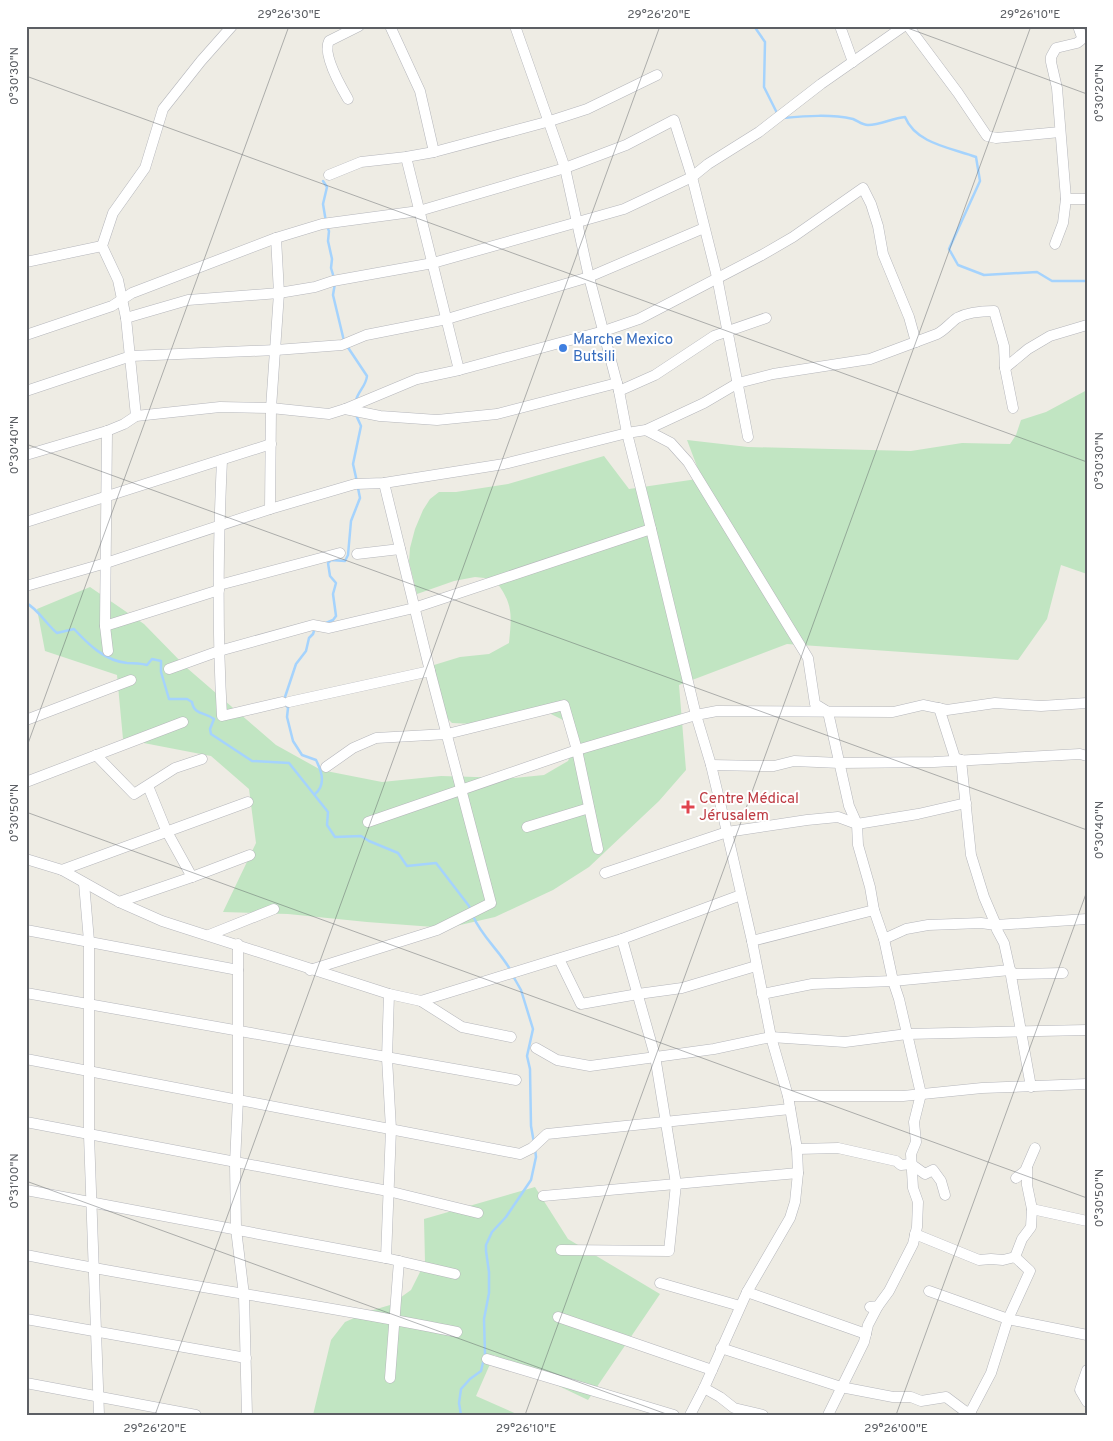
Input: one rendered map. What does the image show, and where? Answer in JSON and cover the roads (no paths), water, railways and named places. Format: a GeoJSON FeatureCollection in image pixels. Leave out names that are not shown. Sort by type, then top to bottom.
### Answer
{"type":"FeatureCollection","features":[{"type":"Feature","properties":{"kind":"street"},"geometry":{"type":"LineString","coordinates":[[136,416],[126,318],[118,280],[102,246],[113,213],[145,168],[163,109],[232,26]]}},
{"type":"Feature","properties":{"kind":"street"},"geometry":{"type":"LineString","coordinates":[[348,99],[336,76],[327,50],[327,44],[329,41],[359,26]]}},
{"type":"Feature","properties":{"kind":"street"},"geometry":{"type":"LineString","coordinates":[[390,26],[420,91],[434,152]]}},
{"type":"Feature","properties":{"kind":"street"},"geometry":{"type":"LineString","coordinates":[[515,26],[565,168],[589,278],[618,387],[627,434],[650,529],[727,832],[762,994],[788,1096],[797,1149],[798,1173],[795,1202],[790,1218],[747,1292],[690,1415]]}},
{"type":"Feature","properties":{"kind":"street"},"geometry":{"type":"LineString","coordinates":[[840,26],[853,62]]}},
{"type":"Feature","properties":{"kind":"street"},"geometry":{"type":"LineString","coordinates":[[126,318],[188,300],[279,293],[315,287],[335,280],[433,263],[624,209],[692,177],[904,26]]}},
{"type":"Feature","properties":{"kind":"street"},"geometry":{"type":"LineString","coordinates":[[908,26],[958,92],[987,136],[996,138],[1060,132]]}},
{"type":"Feature","properties":{"kind":"street"},"geometry":{"type":"LineString","coordinates":[[1055,244],[1062,223],[1066,199],[1057,88],[1051,57],[1056,48],[1084,40],[1078,26]]}},
{"type":"Feature","properties":{"kind":"street"},"geometry":{"type":"LineString","coordinates":[[330,175],[361,162],[434,152],[550,121],[588,109],[658,75]]}},
{"type":"Feature","properties":{"kind":"street"},"geometry":{"type":"LineString","coordinates":[[26,335],[112,306],[132,293],[276,238],[325,223],[419,211],[565,168],[626,145],[674,120],[692,177],[717,278],[748,437]]}},
{"type":"Feature","properties":{"kind":"street"},"geometry":{"type":"LineString","coordinates":[[406,157],[459,370]]}},
{"type":"Feature","properties":{"kind":"street"},"geometry":{"type":"LineString","coordinates":[[26,455],[107,431],[124,424],[136,416],[220,407],[271,408],[329,414],[346,409],[417,379],[459,370],[604,331],[639,319],[762,255],[793,237],[863,188],[871,204],[884,254],[909,317],[916,342]]}},
{"type":"Feature","properties":{"kind":"street"},"geometry":{"type":"LineString","coordinates":[[1066,199],[1087,199]]}},
{"type":"Feature","properties":{"kind":"street"},"geometry":{"type":"LineString","coordinates":[[26,391],[131,356],[276,350],[345,344],[366,335],[447,319],[589,278],[704,228]]}},
{"type":"Feature","properties":{"kind":"street"},"geometry":{"type":"LineString","coordinates":[[270,509],[271,408],[279,293],[276,238]]}},
{"type":"Feature","properties":{"kind":"street"},"geometry":{"type":"LineString","coordinates":[[26,262],[102,246]]}},
{"type":"Feature","properties":{"kind":"street"},"geometry":{"type":"LineString","coordinates":[[26,586],[106,564],[270,509],[357,483],[384,483],[504,464],[646,430],[738,383],[773,374],[870,359],[944,330],[958,318],[978,312],[994,311],[1004,346],[1005,368],[1012,408]]}},
{"type":"Feature","properties":{"kind":"street"},"geometry":{"type":"LineString","coordinates":[[346,409],[380,416],[438,420],[497,414],[618,387],[655,375],[714,336],[766,318]]}},
{"type":"Feature","properties":{"kind":"street"},"geometry":{"type":"LineString","coordinates":[[1005,368],[1038,342],[1050,336],[1087,325]]}},
{"type":"Feature","properties":{"kind":"street"},"geometry":{"type":"LineString","coordinates":[[646,430],[671,443],[688,462],[808,658],[815,704],[828,712],[849,806],[857,824],[858,844],[870,887],[874,910],[884,939],[921,1094],[914,1122],[916,1142],[911,1154],[913,1188],[918,1202],[913,1244],[890,1291],[874,1307],[864,1342],[840,1387],[828,1415]]}},
{"type":"Feature","properties":{"kind":"street"},"geometry":{"type":"LineString","coordinates":[[107,431],[105,626],[108,651]]}},
{"type":"Feature","properties":{"kind":"street"},"geometry":{"type":"LineString","coordinates":[[26,522],[271,444]]}},
{"type":"Feature","properties":{"kind":"street"},"geometry":{"type":"LineString","coordinates":[[222,460],[219,526],[218,651],[222,716],[430,671]]}},
{"type":"Feature","properties":{"kind":"street"},"geometry":{"type":"LineString","coordinates":[[310,970],[437,930],[491,903],[430,671],[384,483]]}},
{"type":"Feature","properties":{"kind":"street"},"geometry":{"type":"LineString","coordinates":[[169,669],[218,651],[315,625],[329,628],[414,608],[650,529]]}},
{"type":"Feature","properties":{"kind":"street"},"geometry":{"type":"LineString","coordinates":[[357,554],[400,549]]}},
{"type":"Feature","properties":{"kind":"street"},"geometry":{"type":"LineString","coordinates":[[105,626],[219,588],[340,553]]}},
{"type":"Feature","properties":{"kind":"street"},"geometry":{"type":"LineString","coordinates":[[26,720],[131,680]]}},
{"type":"Feature","properties":{"kind":"street"},"geometry":{"type":"LineString","coordinates":[[368,822],[576,750],[696,715],[717,711],[893,712],[923,705],[947,710],[995,703],[1041,706],[1087,703]]}},
{"type":"Feature","properties":{"kind":"street"},"geometry":{"type":"LineString","coordinates":[[326,767],[353,748],[376,738],[447,734],[564,705],[598,849]]}},
{"type":"Feature","properties":{"kind":"street"},"geometry":{"type":"LineString","coordinates":[[939,708],[955,758],[961,760]]}},
{"type":"Feature","properties":{"kind":"street"},"geometry":{"type":"LineString","coordinates":[[26,782],[182,722]]}},
{"type":"Feature","properties":{"kind":"street"},"geometry":{"type":"LineString","coordinates":[[711,765],[774,766],[794,761],[840,763],[934,762],[1080,754],[1087,756]]}},
{"type":"Feature","properties":{"kind":"street"},"geometry":{"type":"LineString","coordinates":[[96,756],[134,794],[175,768],[202,759]]}},
{"type":"Feature","properties":{"kind":"street"},"geometry":{"type":"LineString","coordinates":[[961,760],[971,855],[984,897],[996,925],[996,930],[1004,943],[1031,1087]]}},
{"type":"Feature","properties":{"kind":"street"},"geometry":{"type":"LineString","coordinates":[[148,786],[166,830],[192,877]]}},
{"type":"Feature","properties":{"kind":"street"},"geometry":{"type":"LineString","coordinates":[[62,870],[166,830],[248,802]]}},
{"type":"Feature","properties":{"kind":"street"},"geometry":{"type":"LineString","coordinates":[[605,873],[727,832],[838,817],[857,824],[918,814],[966,803]]}},
{"type":"Feature","properties":{"kind":"street"},"geometry":{"type":"LineString","coordinates":[[527,827],[589,808]]}},
{"type":"Feature","properties":{"kind":"street"},"geometry":{"type":"LineString","coordinates":[[119,902],[250,855]]}},
{"type":"Feature","properties":{"kind":"street"},"geometry":{"type":"LineString","coordinates":[[26,860],[62,870],[119,902],[162,921],[238,944],[310,970],[389,994],[421,1001],[462,1027],[511,1037]]}},
{"type":"Feature","properties":{"kind":"street"},"geometry":{"type":"LineString","coordinates":[[84,883],[89,941],[89,1135],[99,1415]]}},
{"type":"Feature","properties":{"kind":"street"},"geometry":{"type":"LineString","coordinates":[[421,1001],[622,939],[741,895]]}},
{"type":"Feature","properties":{"kind":"street"},"geometry":{"type":"LineString","coordinates":[[209,935],[274,909]]}},
{"type":"Feature","properties":{"kind":"street"},"geometry":{"type":"LineString","coordinates":[[752,941],[874,910]]}},
{"type":"Feature","properties":{"kind":"street"},"geometry":{"type":"LineString","coordinates":[[884,939],[906,929],[928,925],[981,923],[996,925],[1087,919]]}},
{"type":"Feature","properties":{"kind":"street"},"geometry":{"type":"LineString","coordinates":[[26,930],[238,970]]}},
{"type":"Feature","properties":{"kind":"street"},"geometry":{"type":"LineString","coordinates":[[561,1250],[669,1251],[676,1184],[655,1056],[622,939]]}},
{"type":"Feature","properties":{"kind":"street"},"geometry":{"type":"LineString","coordinates":[[238,944],[239,1031],[235,1163],[236,1229],[244,1294],[247,1415]]}},
{"type":"Feature","properties":{"kind":"street"},"geometry":{"type":"LineString","coordinates":[[560,959],[581,1004],[682,988],[756,966]]}},
{"type":"Feature","properties":{"kind":"street"},"geometry":{"type":"LineString","coordinates":[[762,994],[812,984],[893,981],[1010,970],[1014,974],[1062,974]]}},
{"type":"Feature","properties":{"kind":"street"},"geometry":{"type":"LineString","coordinates":[[26,993],[516,1080]]}},
{"type":"Feature","properties":{"kind":"street"},"geometry":{"type":"LineString","coordinates":[[386,1258],[391,1129],[387,1058],[389,994]]}},
{"type":"Feature","properties":{"kind":"street"},"geometry":{"type":"LineString","coordinates":[[536,1048],[557,1060],[590,1066],[714,1049],[772,1036],[845,1042],[907,1034],[1087,1030]]}},
{"type":"Feature","properties":{"kind":"street"},"geometry":{"type":"LineString","coordinates":[[26,1059],[520,1154],[535,1145],[547,1134],[790,1109]]}},
{"type":"Feature","properties":{"kind":"street"},"geometry":{"type":"LineString","coordinates":[[788,1096],[921,1094],[982,1088],[1087,1084]]}},
{"type":"Feature","properties":{"kind":"street"},"geometry":{"type":"LineString","coordinates":[[26,1122],[388,1192],[478,1212]]}},
{"type":"Feature","properties":{"kind":"street"},"geometry":{"type":"LineString","coordinates":[[797,1149],[838,1148],[896,1160],[901,1165],[911,1164],[926,1174],[933,1170],[941,1181],[944,1195]]}},
{"type":"Feature","properties":{"kind":"street"},"geometry":{"type":"LineString","coordinates":[[1014,1257],[1022,1239],[1031,1227],[1032,1209],[1027,1185],[1027,1168],[1035,1148]]}},
{"type":"Feature","properties":{"kind":"street"},"geometry":{"type":"LineString","coordinates":[[1016,1178],[1027,1168]]}},
{"type":"Feature","properties":{"kind":"street"},"geometry":{"type":"LineString","coordinates":[[543,1196],[798,1173]]}},
{"type":"Feature","properties":{"kind":"street"},"geometry":{"type":"LineString","coordinates":[[26,1190],[386,1258],[455,1274]]}},
{"type":"Feature","properties":{"kind":"street"},"geometry":{"type":"LineString","coordinates":[[1032,1209],[1087,1221]]}},
{"type":"Feature","properties":{"kind":"street"},"geometry":{"type":"LineString","coordinates":[[915,1234],[979,1260],[991,1258],[1003,1260],[1014,1257]]}},
{"type":"Feature","properties":{"kind":"street"},"geometry":{"type":"LineString","coordinates":[[26,1255],[394,1319],[457,1332]]}},
{"type":"Feature","properties":{"kind":"street"},"geometry":{"type":"LineString","coordinates":[[721,1348],[840,1387],[893,1397],[912,1397],[921,1401],[946,1397],[970,1413],[991,1373],[1008,1320],[1030,1271],[1014,1257]]}},
{"type":"Feature","properties":{"kind":"street"},"geometry":{"type":"LineString","coordinates":[[390,1378],[398,1261]]}},
{"type":"Feature","properties":{"kind":"street"},"geometry":{"type":"LineString","coordinates":[[660,1283],[740,1306]]}},
{"type":"Feature","properties":{"kind":"street"},"geometry":{"type":"LineString","coordinates":[[928,1291],[1008,1320],[1087,1336]]}},
{"type":"Feature","properties":{"kind":"street"},"geometry":{"type":"LineString","coordinates":[[747,1292],[866,1334]]}},
{"type":"Feature","properties":{"kind":"street"},"geometry":{"type":"LineString","coordinates":[[558,1317],[712,1370]]}},
{"type":"Feature","properties":{"kind":"street"},"geometry":{"type":"LineString","coordinates":[[26,1319],[246,1358]]}},
{"type":"Feature","properties":{"kind":"street"},"geometry":{"type":"LineString","coordinates":[[487,1359],[674,1415]]}},
{"type":"Feature","properties":{"kind":"street"},"geometry":{"type":"LineString","coordinates":[[1087,1370],[1080,1390],[1087,1402]]}},
{"type":"Feature","properties":{"kind":"street"},"geometry":{"type":"LineString","coordinates":[[26,1383],[196,1415]]}},
{"type":"Feature","properties":{"kind":"street"},"geometry":{"type":"LineString","coordinates":[[704,1388],[734,1408],[763,1415]]}},
{"type":"Feature","properties":{"kind":"waterway"},"geometry":{"type":"LineString","coordinates":[[754,26],[765,42],[764,87],[777,113]]}},
{"type":"Feature","properties":{"kind":"waterway"},"geometry":{"type":"LineString","coordinates":[[783,118],[836,116],[853,119],[868,125],[905,117],[910,126],[926,139],[946,148],[976,157],[980,181],[949,249],[958,265],[984,275],[1037,272],[1052,281],[1087,281]]}},
{"type":"Feature","properties":{"kind":"waterway"},"geometry":{"type":"LineString","coordinates":[[323,181],[327,187],[323,204],[326,222]]}},
{"type":"Feature","properties":{"kind":"waterway"},"geometry":{"type":"LineString","coordinates":[[327,227],[332,259],[331,268],[334,278]]}},
{"type":"Feature","properties":{"kind":"waterway"},"geometry":{"type":"LineString","coordinates":[[335,283],[333,295],[344,341]]}},
{"type":"Feature","properties":{"kind":"waterway"},"geometry":{"type":"LineString","coordinates":[[347,346],[367,376],[356,400]]}},
{"type":"Feature","properties":{"kind":"waterway"},"geometry":{"type":"LineString","coordinates":[[356,415],[361,426],[353,464],[357,482]]}},
{"type":"Feature","properties":{"kind":"waterway"},"geometry":{"type":"LineString","coordinates":[[326,623],[333,620],[336,616],[333,594],[336,583],[330,576],[328,563],[331,560],[345,561],[348,555],[351,521],[360,498],[358,488]]}},
{"type":"Feature","properties":{"kind":"waterway"},"geometry":{"type":"LineString","coordinates":[[26,603],[57,633],[74,629],[91,646],[111,659],[119,662],[147,665],[152,659],[161,661],[161,672],[169,699],[187,699],[192,702],[197,711],[214,719],[210,729],[211,734],[252,761],[289,763],[328,812],[327,825],[335,837],[361,836],[398,853],[407,866],[436,863],[471,911]]}},
{"type":"Feature","properties":{"kind":"waterway"},"geometry":{"type":"LineString","coordinates":[[284,700],[296,664],[306,651],[309,638],[315,628]]}},
{"type":"Feature","properties":{"kind":"waterway"},"geometry":{"type":"LineString","coordinates":[[286,705],[293,741],[302,755],[316,760],[320,769],[322,782],[321,787],[315,794]]}},
{"type":"Feature","properties":{"kind":"waterway"},"geometry":{"type":"LineString","coordinates":[[473,916],[481,931],[511,971]]}},
{"type":"Feature","properties":{"kind":"waterway"},"geometry":{"type":"LineString","coordinates":[[513,976],[521,990],[533,1029],[527,1056],[530,1069],[531,1126],[534,1143]]}},
{"type":"Feature","properties":{"kind":"waterway"},"geometry":{"type":"LineString","coordinates":[[461,1415],[459,1403],[461,1389],[481,1371],[485,1354],[484,1319],[489,1293],[486,1245],[492,1232],[506,1217],[531,1180],[536,1157],[535,1149]]}},
{"type":"Feature","properties":{"kind":"place","name":"Marche Mexico Butsili"},"geometry":{"type":"Point","coordinates":[563,348]}},
{"type":"Feature","properties":{"kind":"place","name":"Centre Médical Jérusalem"},"geometry":{"type":"Point","coordinates":[688,807]}}]}
